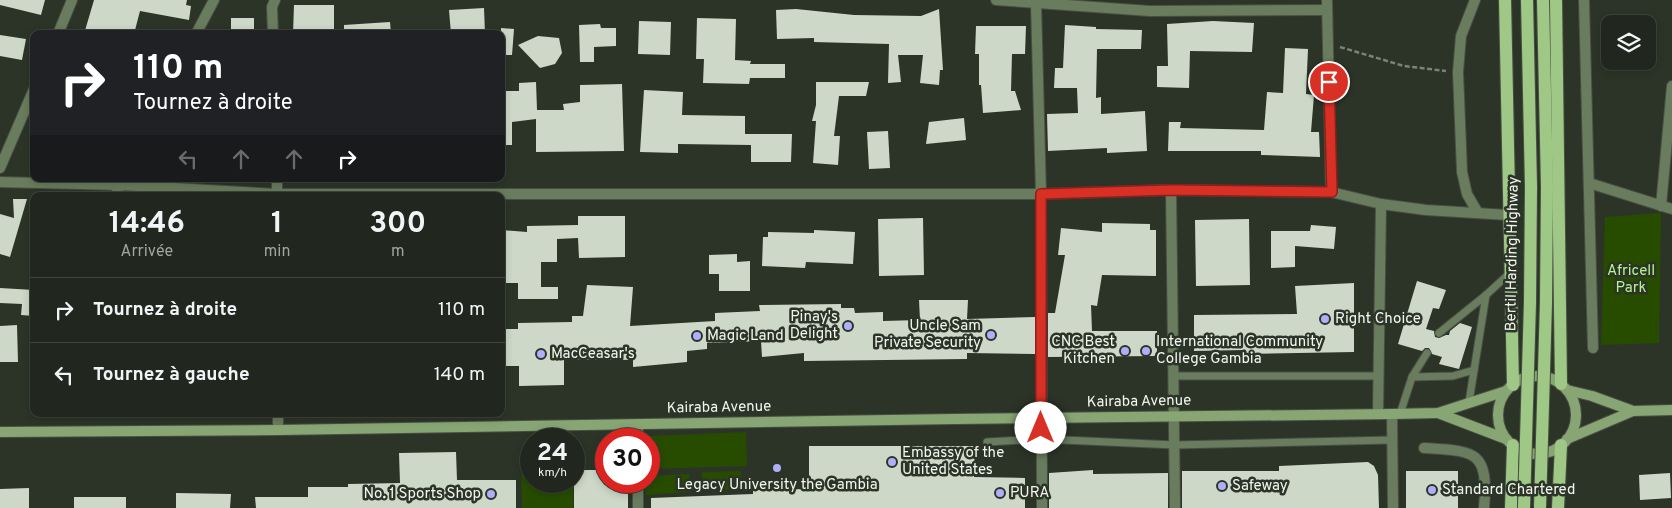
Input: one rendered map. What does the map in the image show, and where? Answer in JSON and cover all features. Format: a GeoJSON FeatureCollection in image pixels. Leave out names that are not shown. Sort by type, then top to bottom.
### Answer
{"type":"FeatureCollection","features":[{"type":"Feature","properties":{"kind":"main road"},"geometry":{"type":"LineString","coordinates":[[1505,0],[1510,388]]}},
{"type":"Feature","properties":{"kind":"main road","name":"Bertil Harding Highway"},"geometry":{"type":"LineString","coordinates":[[1524,508],[1530,302],[1531,187],[1526,0]]}},
{"type":"Feature","properties":{"kind":"main road"},"geometry":{"type":"LineString","coordinates":[[1540,508],[1546,302],[1547,187],[1543,0]]}},
{"type":"Feature","properties":{"kind":"main road"},"geometry":{"type":"LineString","coordinates":[[1556,0],[1564,387]]}},
{"type":"Feature","properties":{"kind":"main road"},"geometry":{"type":"LineString","coordinates":[[1510,442],[1510,508]]}},
{"type":"Feature","properties":{"kind":"main road"},"geometry":{"type":"LineString","coordinates":[[1558,508],[1564,442]]}},
{"type":"Feature","properties":{"kind":"street"},"geometry":{"type":"LineString","coordinates":[[60,30],[72,0]]}},
{"type":"Feature","properties":{"kind":"street"},"geometry":{"type":"LineString","coordinates":[[198,30],[214,0]]}},
{"type":"Feature","properties":{"kind":"street"},"geometry":{"type":"LineString","coordinates":[[273,30],[272,7],[275,0]]}},
{"type":"Feature","properties":{"kind":"street"},"geometry":{"type":"LineString","coordinates":[[996,0],[1036,3],[1150,5],[1327,5],[1332,192]]}},
{"type":"Feature","properties":{"kind":"street"},"geometry":{"type":"LineString","coordinates":[[1475,0],[1461,36],[1458,72],[1462,172],[1467,194],[1478,213]]}},
{"type":"Feature","properties":{"kind":"street"},"geometry":{"type":"LineString","coordinates":[[1584,0],[1593,348]]}},
{"type":"Feature","properties":{"kind":"street"},"geometry":{"type":"LineString","coordinates":[[1036,3],[1041,194],[1042,508]]}},
{"type":"Feature","properties":{"kind":"street"},"geometry":{"type":"LineString","coordinates":[[1589,183],[1667,208],[1672,86]]}},
{"type":"Feature","properties":{"kind":"street"},"geometry":{"type":"LineString","coordinates":[[0,168],[30,98]]}},
{"type":"Feature","properties":{"kind":"street"},"geometry":{"type":"LineString","coordinates":[[0,182],[122,182],[241,192]]}},
{"type":"Feature","properties":{"kind":"street"},"geometry":{"type":"LineString","coordinates":[[505,195],[1041,194],[1171,190],[1332,192],[1381,204],[1508,215]]}},
{"type":"Feature","properties":{"kind":"street"},"geometry":{"type":"LineString","coordinates":[[1171,190],[1175,376],[1175,508]]}},
{"type":"Feature","properties":{"kind":"street"},"geometry":{"type":"LineString","coordinates":[[1378,414],[1381,204]]}},
{"type":"Feature","properties":{"kind":"street"},"geometry":{"type":"LineString","coordinates":[[1438,413],[1510,388],[1528,377],[1537,376],[1545,377],[1564,387],[1633,411],[1672,410]]}},
{"type":"Feature","properties":{"kind":"street"},"geometry":{"type":"LineString","coordinates":[[1564,387],[1572,398],[1575,414],[1574,423],[1564,442]]}},
{"type":"Feature","properties":{"kind":"street"},"geometry":{"type":"LineString","coordinates":[[1510,388],[1499,406],[1498,415],[1499,424],[1510,442]]}},
{"type":"Feature","properties":{"kind":"street"},"geometry":{"type":"LineString","coordinates":[[1438,413],[1510,442],[1528,452],[1537,453],[1546,452],[1633,411]]}},
{"type":"Feature","properties":{"kind":"street","name":"Kairaba Avenue"},"geometry":{"type":"LineString","coordinates":[[0,432],[278,430],[1438,413]]}},
{"type":"Feature","properties":{"kind":"street"},"geometry":{"type":"LineString","coordinates":[[1393,508],[1392,440],[1396,414]]}},
{"type":"Feature","properties":{"kind":"street"},"geometry":{"type":"LineString","coordinates":[[278,417],[278,430]]}},
{"type":"Feature","properties":{"kind":"street"},"geometry":{"type":"LineString","coordinates":[[1424,448],[1465,451],[1476,458],[1484,473],[1484,508]]}},
{"type":"Feature","properties":{"kind":"street"},"geometry":{"type":"LineString","coordinates":[[638,493],[638,508]]}},
{"type":"Feature","properties":{"kind":"lane"},"geometry":{"type":"LineString","coordinates":[[1439,333],[1510,273]]}},
{"type":"Feature","properties":{"kind":"lane"},"geometry":{"type":"LineString","coordinates":[[1469,402],[1486,295]]}},
{"type":"Feature","properties":{"kind":"lane"},"geometry":{"type":"LineString","coordinates":[[1396,414],[1412,377],[1427,353]]}},
{"type":"Feature","properties":{"kind":"lane"},"geometry":{"type":"LineString","coordinates":[[1412,377],[1453,376],[1474,370]]}},
{"type":"Feature","properties":{"kind":"lane"},"geometry":{"type":"LineString","coordinates":[[1175,376],[1379,376]]}},
{"type":"Feature","properties":{"kind":"lane"},"geometry":{"type":"LineString","coordinates":[[986,442],[1041,439],[1175,445],[1392,440]]}},
{"type":"Feature","properties":{"kind":"path"},"geometry":{"type":"LineString","coordinates":[[1348,49],[1404,66],[1458,72]]}},
{"type":"Feature","properties":{"kind":"green space","name":"Africell Park"},"geometry":{"type":"Polygon","coordinates":[[[1661,213],[1659,343],[1601,345],[1605,217],[1661,213]]]}},
{"type":"Feature","properties":{"kind":"green space"},"geometry":{"type":"Polygon","coordinates":[[[746,432],[747,466],[660,469],[660,436],[746,432]]]}},
{"type":"Feature","properties":{"kind":"green space"},"geometry":{"type":"Polygon","coordinates":[[[741,471],[742,489],[702,491],[702,472],[741,471]]]}},
{"type":"Feature","properties":{"kind":"green space"},"geometry":{"type":"Polygon","coordinates":[[[689,474],[690,492],[646,495],[646,493],[660,493],[660,475],[689,474]]]}},
{"type":"Feature","properties":{"kind":"green space"},"geometry":{"type":"Polygon","coordinates":[[[522,493],[573,493],[573,508],[522,508],[522,493]]]}},
{"type":"Feature","properties":{"kind":"building"},"geometry":{"type":"Polygon","coordinates":[[[0,0],[45,0],[41,15],[0,5],[0,0]]]}},
{"type":"Feature","properties":{"kind":"building"},"geometry":{"type":"Polygon","coordinates":[[[94,0],[187,0],[186,5],[191,6],[189,20],[140,11],[135,30],[85,30],[94,0]]]}},
{"type":"Feature","properties":{"kind":"building"},"geometry":{"type":"Polygon","coordinates":[[[294,5],[334,5],[334,30],[293,30],[294,5]]]}},
{"type":"Feature","properties":{"kind":"building"},"geometry":{"type":"Polygon","coordinates":[[[484,8],[485,30],[451,30],[449,10],[484,8]]]}},
{"type":"Feature","properties":{"kind":"building"},"geometry":{"type":"Polygon","coordinates":[[[796,9],[854,15],[921,16],[939,9],[943,70],[940,70],[939,85],[920,83],[923,55],[898,55],[901,82],[888,83],[889,44],[814,42],[814,38],[777,39],[776,10],[796,9]]]}},
{"type":"Feature","properties":{"kind":"building"},"geometry":{"type":"Polygon","coordinates":[[[231,18],[254,18],[254,30],[231,30],[231,18]]]}},
{"type":"Feature","properties":{"kind":"building"},"geometry":{"type":"Polygon","coordinates":[[[697,18],[736,19],[735,60],[751,61],[750,64],[785,64],[785,78],[750,78],[749,84],[703,83],[704,59],[696,59],[697,18]]]}},
{"type":"Feature","properties":{"kind":"building"},"geometry":{"type":"Polygon","coordinates":[[[639,21],[671,22],[670,55],[638,54],[639,21]]]}},
{"type":"Feature","properties":{"kind":"building"},"geometry":{"type":"Polygon","coordinates":[[[1213,21],[1254,23],[1252,52],[1190,51],[1189,88],[1157,87],[1157,66],[1168,66],[1167,24],[1213,21]]]}},
{"type":"Feature","properties":{"kind":"building"},"geometry":{"type":"Polygon","coordinates":[[[390,22],[391,30],[344,30],[344,25],[390,22]]]}},
{"type":"Feature","properties":{"kind":"building"},"geometry":{"type":"Polygon","coordinates":[[[600,24],[601,28],[616,28],[616,46],[594,47],[594,62],[580,62],[579,25],[600,24]]]}},
{"type":"Feature","properties":{"kind":"building"},"geometry":{"type":"Polygon","coordinates":[[[1065,25],[1096,27],[1096,29],[1142,30],[1141,49],[1097,49],[1096,98],[1101,97],[1101,114],[1145,111],[1147,151],[1107,153],[1107,148],[1048,151],[1047,114],[1078,113],[1077,88],[1054,88],[1055,68],[1063,68],[1065,25]]]}},
{"type":"Feature","properties":{"kind":"building"},"geometry":{"type":"Polygon","coordinates":[[[976,26],[1026,26],[1025,54],[1012,54],[1011,91],[1015,91],[1021,110],[983,113],[981,85],[979,85],[979,54],[975,54],[976,26]]]}},
{"type":"Feature","properties":{"kind":"building"},"geometry":{"type":"Polygon","coordinates":[[[501,28],[514,29],[512,55],[505,55],[505,30],[501,30],[501,28]]]}},
{"type":"Feature","properties":{"kind":"building"},"geometry":{"type":"Polygon","coordinates":[[[0,35],[26,39],[22,60],[0,56],[0,35]]]}},
{"type":"Feature","properties":{"kind":"building"},"geometry":{"type":"Polygon","coordinates":[[[538,36],[559,38],[562,53],[555,64],[540,68],[518,45],[538,36]]]}},
{"type":"Feature","properties":{"kind":"building"},"geometry":{"type":"Polygon","coordinates":[[[1285,48],[1308,49],[1306,94],[1314,95],[1311,132],[1319,132],[1320,157],[1261,155],[1261,151],[1168,151],[1169,122],[1181,122],[1180,128],[1264,130],[1267,92],[1283,93],[1285,48]]]}},
{"type":"Feature","properties":{"kind":"building"},"geometry":{"type":"Polygon","coordinates":[[[536,82],[537,110],[564,110],[563,104],[580,102],[580,85],[622,84],[624,151],[536,152],[536,119],[512,122],[512,145],[505,145],[505,91],[519,91],[519,83],[536,82]]]}},
{"type":"Feature","properties":{"kind":"building"},"geometry":{"type":"Polygon","coordinates":[[[816,82],[869,82],[866,96],[839,96],[834,136],[840,136],[838,165],[813,163],[816,121],[812,121],[816,105],[816,82]]]}},
{"type":"Feature","properties":{"kind":"building"},"geometry":{"type":"Polygon","coordinates":[[[644,90],[683,92],[682,115],[745,116],[745,134],[792,134],[791,162],[751,162],[751,145],[678,144],[678,153],[640,152],[644,90]]]}},
{"type":"Feature","properties":{"kind":"building"},"geometry":{"type":"Polygon","coordinates":[[[964,118],[966,140],[926,144],[929,122],[964,118]]]}},
{"type":"Feature","properties":{"kind":"building"},"geometry":{"type":"Polygon","coordinates":[[[888,131],[890,168],[869,169],[867,132],[888,131]]]}},
{"type":"Feature","properties":{"kind":"building"},"geometry":{"type":"Polygon","coordinates":[[[13,199],[27,199],[10,257],[0,254],[0,214],[14,218],[13,199]]]}},
{"type":"Feature","properties":{"kind":"building"},"geometry":{"type":"Polygon","coordinates":[[[578,216],[625,216],[625,257],[579,258],[578,238],[557,239],[557,262],[541,262],[541,287],[558,287],[558,299],[518,299],[518,283],[506,283],[505,230],[527,232],[527,226],[578,225],[578,216]]]}},
{"type":"Feature","properties":{"kind":"building"},"geometry":{"type":"Polygon","coordinates":[[[923,218],[924,275],[879,276],[878,219],[923,218]]]}},
{"type":"Feature","properties":{"kind":"building"},"geometry":{"type":"Polygon","coordinates":[[[1249,219],[1250,285],[1196,286],[1195,220],[1249,219]]]}},
{"type":"Feature","properties":{"kind":"building"},"geometry":{"type":"Polygon","coordinates":[[[1102,223],[1150,224],[1150,230],[1156,230],[1156,276],[1102,275],[1097,306],[1091,305],[1092,331],[1157,331],[1157,356],[1048,357],[1048,313],[1055,313],[1065,255],[1058,255],[1061,228],[1102,232],[1102,223]]]}},
{"type":"Feature","properties":{"kind":"building"},"geometry":{"type":"Polygon","coordinates":[[[1311,225],[1336,227],[1334,249],[1295,246],[1295,267],[1271,268],[1271,231],[1310,231],[1311,225]]]}},
{"type":"Feature","properties":{"kind":"building"},"geometry":{"type":"Polygon","coordinates":[[[814,230],[855,232],[853,264],[806,262],[805,268],[762,266],[763,237],[768,237],[768,232],[814,233],[814,230]]]}},
{"type":"Feature","properties":{"kind":"building"},"geometry":{"type":"Polygon","coordinates":[[[737,254],[737,262],[750,261],[750,291],[719,291],[719,274],[709,274],[709,255],[737,254]]]}},
{"type":"Feature","properties":{"kind":"building"},"geometry":{"type":"Polygon","coordinates":[[[1417,281],[1446,290],[1439,309],[1433,308],[1426,329],[1434,331],[1435,337],[1439,338],[1449,335],[1450,331],[1460,323],[1472,327],[1459,369],[1439,364],[1442,357],[1432,354],[1429,348],[1425,348],[1422,351],[1398,344],[1417,281]]]}},
{"type":"Feature","properties":{"kind":"building"},"geometry":{"type":"Polygon","coordinates":[[[1354,283],[1354,352],[1244,354],[1244,350],[1194,351],[1194,315],[1297,314],[1295,286],[1354,283]]]}},
{"type":"Feature","properties":{"kind":"building"},"geometry":{"type":"Polygon","coordinates":[[[587,285],[633,287],[630,326],[715,321],[715,313],[760,311],[759,305],[841,304],[841,308],[854,308],[855,313],[883,312],[883,321],[920,320],[919,300],[968,300],[967,319],[1035,317],[1035,354],[967,353],[967,359],[804,361],[804,353],[762,357],[761,341],[707,343],[707,349],[687,351],[687,362],[633,367],[633,360],[564,359],[564,385],[519,386],[519,366],[505,366],[505,329],[518,329],[518,323],[572,322],[572,316],[583,316],[587,285]]]}},
{"type":"Feature","properties":{"kind":"building"},"geometry":{"type":"Polygon","coordinates":[[[0,288],[30,290],[30,316],[21,315],[22,304],[0,303],[0,288]]]}},
{"type":"Feature","properties":{"kind":"building"},"geometry":{"type":"Polygon","coordinates":[[[17,325],[18,362],[0,362],[0,326],[17,325]]]}},
{"type":"Feature","properties":{"kind":"building","name":"Embassy of the United States"},"geometry":{"type":"Polygon","coordinates":[[[809,446],[975,446],[974,477],[1025,478],[1025,508],[651,508],[651,498],[753,494],[753,490],[809,489],[809,446]]]}},
{"type":"Feature","properties":{"kind":"building"},"geometry":{"type":"Polygon","coordinates":[[[456,452],[457,480],[516,480],[516,508],[256,508],[255,497],[308,497],[308,487],[348,487],[348,484],[400,483],[399,453],[456,452]]]}},
{"type":"Feature","properties":{"kind":"building"},"geometry":{"type":"Polygon","coordinates":[[[1368,462],[1374,466],[1378,475],[1379,508],[1182,508],[1182,471],[1279,471],[1279,466],[1368,462]]]}},
{"type":"Feature","properties":{"kind":"building"},"geometry":{"type":"Polygon","coordinates":[[[585,470],[595,470],[595,493],[628,493],[628,508],[574,508],[574,493],[585,493],[585,470]]]}},
{"type":"Feature","properties":{"kind":"building"},"geometry":{"type":"Polygon","coordinates":[[[1093,470],[1093,474],[1168,473],[1168,508],[1049,508],[1049,473],[1093,470]]]}},
{"type":"Feature","properties":{"kind":"building","name":"Standard Chartered"},"geometry":{"type":"Polygon","coordinates":[[[1406,471],[1458,471],[1458,508],[1406,508],[1406,471]]]}},
{"type":"Feature","properties":{"kind":"building"},"geometry":{"type":"Polygon","coordinates":[[[1670,473],[1671,498],[1640,500],[1639,475],[1670,473]]]}},
{"type":"Feature","properties":{"kind":"building"},"geometry":{"type":"Polygon","coordinates":[[[29,488],[29,508],[0,508],[0,489],[29,488]]]}},
{"type":"Feature","properties":{"kind":"building"},"geometry":{"type":"Polygon","coordinates":[[[176,493],[231,494],[230,508],[176,508],[176,493]]]}},
{"type":"Feature","properties":{"kind":"building"},"geometry":{"type":"Polygon","coordinates":[[[74,497],[126,497],[126,508],[74,508],[74,497]]]}},
{"type":"Feature","properties":{"kind":"place","name":"Right Choice"},"geometry":{"type":"Point","coordinates":[1325,319]}},
{"type":"Feature","properties":{"kind":"place","name":"Pinay's Delight"},"geometry":{"type":"Point","coordinates":[848,326]}},
{"type":"Feature","properties":{"kind":"place","name":"Uncle Sam Private Security"},"geometry":{"type":"Point","coordinates":[991,335]}},
{"type":"Feature","properties":{"kind":"place","name":"Magic Land"},"geometry":{"type":"Point","coordinates":[697,336]}},
{"type":"Feature","properties":{"kind":"place","name":"CNC Best Kitchen"},"geometry":{"type":"Point","coordinates":[1125,351]}},
{"type":"Feature","properties":{"kind":"place","name":"International Community College Gambia"},"geometry":{"type":"Point","coordinates":[1146,351]}},
{"type":"Feature","properties":{"kind":"place","name":"MacCeasar's"},"geometry":{"type":"Point","coordinates":[541,354]}},
{"type":"Feature","properties":{"kind":"place","name":"Embassy of the United States"},"geometry":{"type":"Point","coordinates":[892,462]}},
{"type":"Feature","properties":{"kind":"place","name":"Legacy University the Gambia"},"geometry":{"type":"Point","coordinates":[777,468]}},
{"type":"Feature","properties":{"kind":"place","name":"Safeway"},"geometry":{"type":"Point","coordinates":[1222,486]}},
{"type":"Feature","properties":{"kind":"place","name":"Standard Chartered"},"geometry":{"type":"Point","coordinates":[1432,490]}},
{"type":"Feature","properties":{"kind":"place","name":"PURA"},"geometry":{"type":"Point","coordinates":[1000,493]}},
{"type":"Feature","properties":{"kind":"place","name":"No. 1 Sports Shop"},"geometry":{"type":"Point","coordinates":[491,494]}},
{"type":"Feature","properties":{"kind":"route"},"geometry":{"type":"LineString","coordinates":[[1041,428],[1041,194],[1171,190],[1332,192],[1329,82]]}}]}
